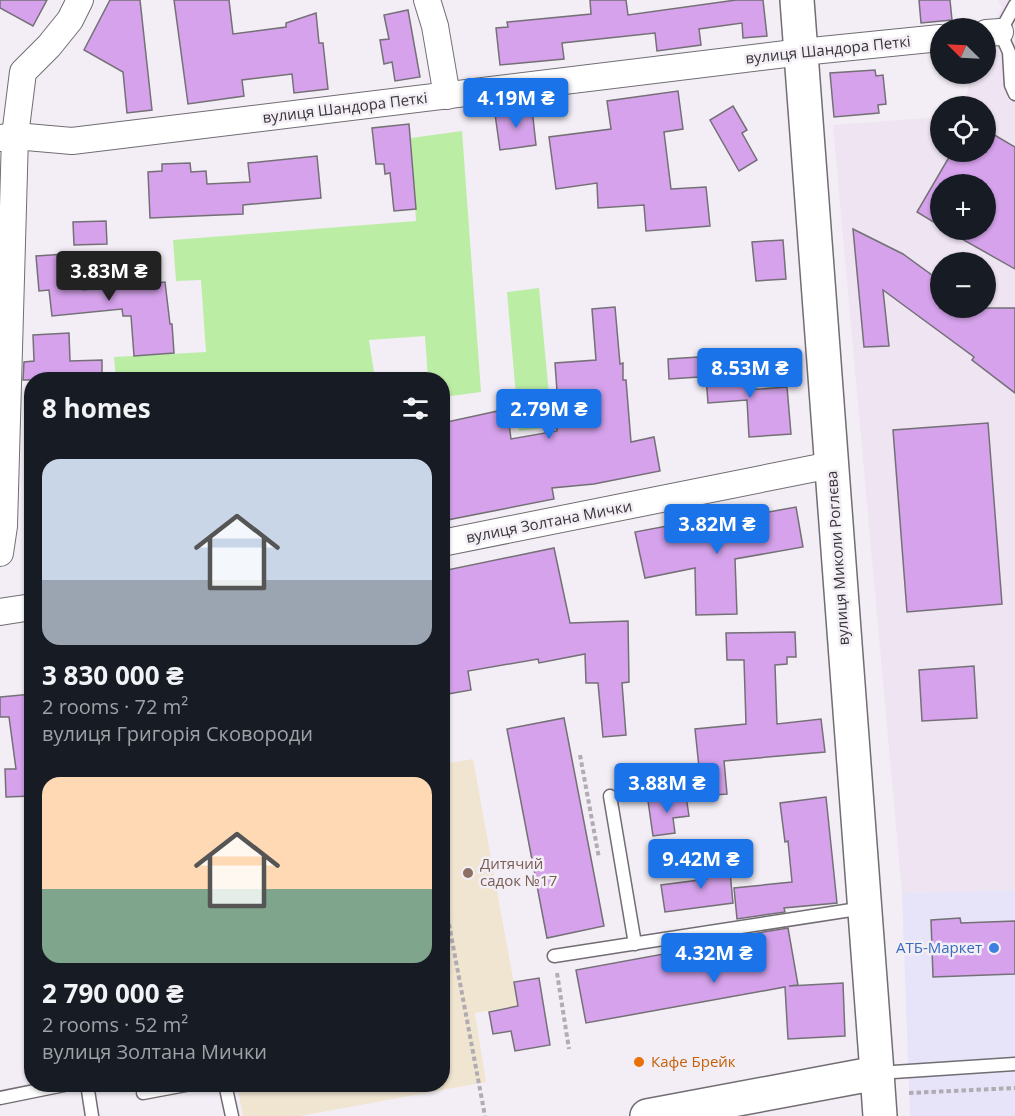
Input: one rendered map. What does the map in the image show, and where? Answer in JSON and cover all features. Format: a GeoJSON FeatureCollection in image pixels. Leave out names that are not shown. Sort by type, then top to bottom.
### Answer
{"type":"FeatureCollection","features":[{"type":"Feature","properties":{"kind":"street"},"geometry":{"type":"LineString","coordinates":[[0,553],[4,526],[8,137],[11,73],[49,46],[70,20],[80,0]]}},
{"type":"Feature","properties":{"kind":"street"},"geometry":{"type":"LineString","coordinates":[[426,0],[435,26],[447,96]]}},
{"type":"Feature","properties":{"kind":"street","name":"вулиця Миколи Роглєва"},"geometry":{"type":"LineString","coordinates":[[797,0],[880,1116]]}},
{"type":"Feature","properties":{"kind":"street","name":"вулиця Шандора Петкі"},"geometry":{"type":"LineString","coordinates":[[8,137],[72,141],[802,52],[930,39]]}},
{"type":"Feature","properties":{"kind":"street","name":"вулиця Золтана Мички"},"geometry":{"type":"LineString","coordinates":[[450,541],[831,465]]}},
{"type":"Feature","properties":{"kind":"street"},"geometry":{"type":"LineString","coordinates":[[0,612],[24,608]]}},
{"type":"Feature","properties":{"kind":"street"},"geometry":{"type":"LineString","coordinates":[[658,1115],[877,1073]]}},
{"type":"Feature","properties":{"kind":"lane"},"geometry":{"type":"LineString","coordinates":[[996,29],[1015,5]]}},
{"type":"Feature","properties":{"kind":"lane"},"geometry":{"type":"LineString","coordinates":[[996,37],[1008,52],[1011,85],[1015,94]]}},
{"type":"Feature","properties":{"kind":"lane"},"geometry":{"type":"LineString","coordinates":[[610,796],[635,944]]}},
{"type":"Feature","properties":{"kind":"lane"},"geometry":{"type":"LineString","coordinates":[[554,956],[865,908]]}},
{"type":"Feature","properties":{"kind":"lane"},"geometry":{"type":"LineString","coordinates":[[877,1073],[1015,1064]]}},
{"type":"Feature","properties":{"kind":"lane"},"geometry":{"type":"LineString","coordinates":[[0,1098],[31,1092]]}},
{"type":"Feature","properties":{"kind":"lane"},"geometry":{"type":"LineString","coordinates":[[88,1092],[92,1116]]}},
{"type":"Feature","properties":{"kind":"lane"},"geometry":{"type":"LineString","coordinates":[[143,1093],[148,1092]]}},
{"type":"Feature","properties":{"kind":"lane"},"geometry":{"type":"LineString","coordinates":[[226,1092],[231,1116]]}},
{"type":"Feature","properties":{"kind":"path"},"geometry":{"type":"LineString","coordinates":[[580,754],[601,866]]}},
{"type":"Feature","properties":{"kind":"path"},"geometry":{"type":"LineString","coordinates":[[450,930],[485,1116]]}},
{"type":"Feature","properties":{"kind":"path"},"geometry":{"type":"LineString","coordinates":[[554,956],[569,1049]]}},
{"type":"Feature","properties":{"kind":"path"},"geometry":{"type":"LineString","coordinates":[[909,1093],[1015,1088]]}},
{"type":"Feature","properties":{"kind":"shaded area"},"geometry":{"type":"Polygon","coordinates":[[[998,0],[1015,0],[1015,890],[902,893],[833,125],[930,118],[930,162],[996,162],[996,96],[966,96],[970,84],[996,84],[996,18],[1002,7],[998,0]]]}},
{"type":"Feature","properties":{"kind":"shaded area","name":"Дитячий садок №17"},"geometry":{"type":"Polygon","coordinates":[[[473,759],[518,1006],[475,1013],[486,1082],[450,1089],[450,763],[473,759]]]}},
{"type":"Feature","properties":{"kind":"shaded area"},"geometry":{"type":"Polygon","coordinates":[[[1015,890],[1015,1116],[910,1116],[902,893],[1015,890]]]}},
{"type":"Feature","properties":{"kind":"shaded area","name":"Дитячий садок №17"},"geometry":{"type":"Polygon","coordinates":[[[238,1092],[431,1092],[300,1116],[243,1116],[238,1092]]]}},
{"type":"Feature","properties":{"kind":"green space"},"geometry":{"type":"Polygon","coordinates":[[[462,131],[481,392],[450,396],[450,372],[428,372],[425,336],[369,340],[374,372],[115,372],[114,357],[206,352],[201,280],[176,281],[173,240],[416,221],[411,138],[462,131]]]}},
{"type":"Feature","properties":{"kind":"green space"},"geometry":{"type":"Polygon","coordinates":[[[539,288],[552,427],[519,431],[507,292],[539,288]]]}},
{"type":"Feature","properties":{"kind":"building"},"geometry":{"type":"Polygon","coordinates":[[[0,0],[47,0],[33,26],[0,8],[0,0]]]}},
{"type":"Feature","properties":{"kind":"building"},"geometry":{"type":"Polygon","coordinates":[[[110,0],[140,0],[152,110],[127,113],[123,72],[84,50],[110,0]]]}},
{"type":"Feature","properties":{"kind":"building"},"geometry":{"type":"Polygon","coordinates":[[[174,0],[229,0],[233,34],[286,27],[286,23],[316,13],[319,43],[323,43],[328,89],[294,93],[292,74],[242,80],[244,96],[188,104],[174,0]]]}},
{"type":"Feature","properties":{"kind":"building"},"geometry":{"type":"Polygon","coordinates":[[[590,0],[626,0],[628,15],[736,0],[763,0],[767,36],[743,38],[742,23],[699,29],[701,45],[657,51],[655,33],[562,43],[564,59],[500,65],[496,28],[508,27],[507,22],[591,14],[590,0]]]}},
{"type":"Feature","properties":{"kind":"building"},"geometry":{"type":"Polygon","coordinates":[[[919,0],[950,0],[952,18],[930,18],[930,22],[921,23],[919,0]]]}},
{"type":"Feature","properties":{"kind":"building"},"geometry":{"type":"Polygon","coordinates":[[[408,10],[420,77],[395,81],[392,62],[384,64],[380,40],[389,39],[384,15],[408,10]]]}},
{"type":"Feature","properties":{"kind":"building"},"geometry":{"type":"Polygon","coordinates":[[[875,70],[876,76],[883,75],[886,104],[878,105],[879,113],[834,117],[830,73],[875,70]]]}},
{"type":"Feature","properties":{"kind":"building"},"geometry":{"type":"Polygon","coordinates":[[[678,91],[683,129],[664,132],[671,189],[706,187],[710,226],[646,231],[644,205],[598,208],[597,183],[556,189],[549,137],[611,129],[607,101],[678,91]]]}},
{"type":"Feature","properties":{"kind":"building"},"geometry":{"type":"Polygon","coordinates":[[[733,106],[747,130],[742,133],[757,160],[739,171],[710,120],[733,106]]]}},
{"type":"Feature","properties":{"kind":"building"},"geometry":{"type":"Polygon","coordinates":[[[532,109],[536,145],[500,150],[495,114],[532,109]]]}},
{"type":"Feature","properties":{"kind":"building"},"geometry":{"type":"Polygon","coordinates":[[[409,124],[416,209],[394,211],[390,173],[385,174],[384,164],[376,164],[372,128],[409,124]]]}},
{"type":"Feature","properties":{"kind":"building"},"geometry":{"type":"Polygon","coordinates":[[[996,136],[1015,147],[1015,269],[996,258],[996,252],[985,252],[964,240],[996,240],[996,174],[939,174],[946,162],[996,162],[996,136]]]}},
{"type":"Feature","properties":{"kind":"building"},"geometry":{"type":"Polygon","coordinates":[[[317,156],[321,198],[243,205],[243,214],[150,218],[148,172],[162,171],[162,164],[190,163],[191,172],[206,171],[207,184],[250,182],[248,163],[317,156]]]}},
{"type":"Feature","properties":{"kind":"building"},"geometry":{"type":"Polygon","coordinates":[[[930,190],[930,220],[917,212],[930,190]]]}},
{"type":"Feature","properties":{"kind":"building"},"geometry":{"type":"Polygon","coordinates":[[[106,221],[107,244],[74,245],[73,222],[106,221]]]}},
{"type":"Feature","properties":{"kind":"building"},"geometry":{"type":"Polygon","coordinates":[[[853,229],[903,254],[930,274],[930,318],[996,318],[996,308],[1015,308],[1015,393],[972,360],[974,357],[883,290],[889,346],[864,347],[853,229]]]}},
{"type":"Feature","properties":{"kind":"building"},"geometry":{"type":"Polygon","coordinates":[[[783,240],[786,279],[756,281],[752,242],[783,240]]]}},
{"type":"Feature","properties":{"kind":"building"},"geometry":{"type":"Polygon","coordinates":[[[81,253],[83,290],[165,282],[174,353],[134,356],[131,316],[123,316],[122,309],[52,316],[49,290],[39,291],[36,256],[81,253]]]}},
{"type":"Feature","properties":{"kind":"building"},"geometry":{"type":"Polygon","coordinates":[[[615,307],[620,364],[623,363],[623,380],[626,380],[631,442],[654,437],[660,471],[594,484],[552,488],[554,499],[450,519],[450,421],[507,409],[511,439],[557,431],[556,419],[559,419],[555,363],[596,360],[592,309],[615,307]]]}},
{"type":"Feature","properties":{"kind":"building"},"geometry":{"type":"Polygon","coordinates":[[[69,333],[70,361],[102,360],[102,372],[24,372],[23,380],[24,362],[34,361],[33,335],[69,333]]]}},
{"type":"Feature","properties":{"kind":"building"},"geometry":{"type":"Polygon","coordinates":[[[698,357],[699,377],[669,379],[668,359],[698,357]]]}},
{"type":"Feature","properties":{"kind":"building"},"geometry":{"type":"Polygon","coordinates":[[[745,361],[747,390],[787,387],[791,434],[749,437],[747,400],[708,403],[705,364],[745,361]]]}},
{"type":"Feature","properties":{"kind":"building"},"geometry":{"type":"Polygon","coordinates":[[[988,423],[1002,604],[907,612],[893,430],[988,423]]]}},
{"type":"Feature","properties":{"kind":"building"},"geometry":{"type":"Polygon","coordinates":[[[796,507],[803,547],[735,559],[737,614],[696,615],[695,568],[645,578],[635,532],[672,525],[674,534],[744,531],[741,517],[796,507]]]}},
{"type":"Feature","properties":{"kind":"building"},"geometry":{"type":"Polygon","coordinates":[[[554,548],[570,623],[628,621],[629,682],[622,683],[626,735],[603,737],[598,683],[586,683],[585,654],[539,663],[538,659],[468,671],[471,690],[450,694],[450,569],[554,548]]]}},
{"type":"Feature","properties":{"kind":"building"},"geometry":{"type":"Polygon","coordinates":[[[795,632],[796,657],[787,657],[787,664],[775,665],[777,724],[821,719],[825,752],[724,761],[727,794],[702,796],[695,729],[746,724],[744,660],[727,660],[726,633],[795,632]]]}},
{"type":"Feature","properties":{"kind":"building"},"geometry":{"type":"Polygon","coordinates":[[[974,666],[977,718],[922,721],[919,670],[974,666]]]}},
{"type":"Feature","properties":{"kind":"building"},"geometry":{"type":"Polygon","coordinates":[[[24,695],[24,796],[6,797],[5,769],[16,769],[9,717],[0,717],[0,697],[24,695]]]}},
{"type":"Feature","properties":{"kind":"building"},"geometry":{"type":"Polygon","coordinates":[[[564,718],[604,926],[547,938],[507,729],[564,718]]]}},
{"type":"Feature","properties":{"kind":"building"},"geometry":{"type":"Polygon","coordinates":[[[686,796],[689,816],[673,818],[675,833],[653,836],[648,801],[686,796]]]}},
{"type":"Feature","properties":{"kind":"building"},"geometry":{"type":"Polygon","coordinates":[[[826,797],[837,903],[784,908],[785,912],[737,919],[734,888],[792,882],[788,841],[785,842],[780,803],[826,797]]]}},
{"type":"Feature","properties":{"kind":"building"},"geometry":{"type":"Polygon","coordinates":[[[729,861],[733,903],[665,912],[661,885],[707,879],[706,863],[729,861]]]}},
{"type":"Feature","properties":{"kind":"building"},"geometry":{"type":"Polygon","coordinates":[[[960,918],[961,923],[1015,921],[1015,974],[933,977],[931,920],[960,918]]]}},
{"type":"Feature","properties":{"kind":"building"},"geometry":{"type":"Polygon","coordinates":[[[788,928],[798,985],[789,986],[843,983],[845,1036],[788,1039],[785,987],[586,1023],[576,970],[740,940],[739,936],[788,928]]]}},
{"type":"Feature","properties":{"kind":"building"},"geometry":{"type":"Polygon","coordinates":[[[539,978],[550,1045],[515,1051],[511,1031],[493,1034],[489,1012],[518,1006],[514,982],[539,978]]]}},
{"type":"Feature","properties":{"kind":"place","name":"Дитячий садок №17"},"geometry":{"type":"Point","coordinates":[468,873]}},
{"type":"Feature","properties":{"kind":"place","name":"АТБ-Маркет"},"geometry":{"type":"Point","coordinates":[994,948]}},
{"type":"Feature","properties":{"kind":"place","name":"Кафе Брейк"},"geometry":{"type":"Point","coordinates":[639,1062]}}]}
